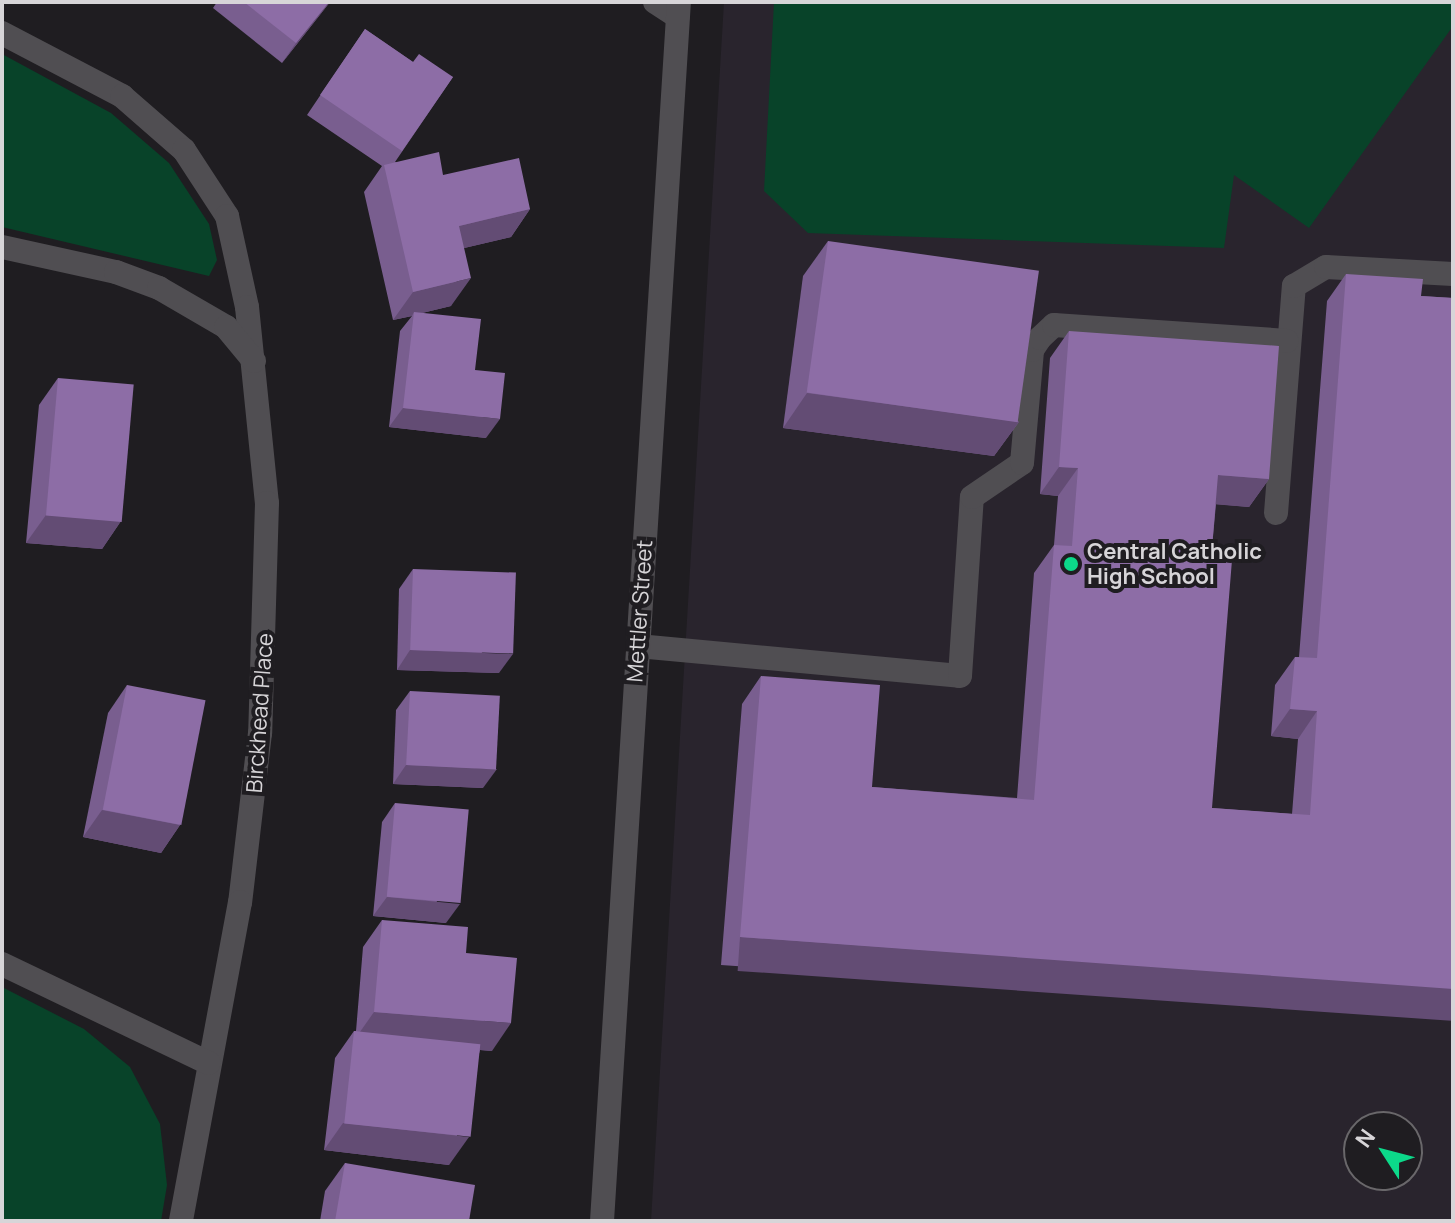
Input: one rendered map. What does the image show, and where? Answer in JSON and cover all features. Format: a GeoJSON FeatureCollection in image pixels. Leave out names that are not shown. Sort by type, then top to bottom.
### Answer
{"type":"FeatureCollection","features":[{"type":"Feature","properties":{"kind":"street"},"geometry":{"type":"LineString","coordinates":[[655,2],[678,10]]}},
{"type":"Feature","properties":{"kind":"street","name":"Mettler Street"},"geometry":{"type":"LineString","coordinates":[[602,1221],[678,10]]}},
{"type":"Feature","properties":{"kind":"street","name":"Birckhead Place"},"geometry":{"type":"LineString","coordinates":[[2,33],[122,96],[174,140],[209,182],[236,243],[254,361],[267,503],[260,733],[240,902],[181,1221]]}},
{"type":"Feature","properties":{"kind":"street"},"geometry":{"type":"LineString","coordinates":[[2,247],[116,272],[159,288],[217,320],[254,361]]}},
{"type":"Feature","properties":{"kind":"street"},"geometry":{"type":"LineString","coordinates":[[1276,513],[1286,341],[1294,286],[1326,267],[1453,274]]}},
{"type":"Feature","properties":{"kind":"street"},"geometry":{"type":"LineString","coordinates":[[638,646],[960,676],[972,497],[1022,463],[1032,350],[1040,338],[1054,325],[1286,341]]}},
{"type":"Feature","properties":{"kind":"street"},"geometry":{"type":"LineString","coordinates":[[2,964],[209,1063]]}},
{"type":"Feature","properties":{"kind":"shaded area","name":"Central Catholic High School"},"geometry":{"type":"Polygon","coordinates":[[[724,2],[1453,2],[1453,1221],[651,1221],[724,2]]]}},
{"type":"Feature","properties":{"kind":"green space"},"geometry":{"type":"Polygon","coordinates":[[[774,2],[1453,2],[1453,26],[1309,228],[1234,175],[1224,248],[808,233],[764,191],[774,2]]]}},
{"type":"Feature","properties":{"kind":"green space"},"geometry":{"type":"Polygon","coordinates":[[[2,54],[111,113],[169,163],[209,224],[217,260],[209,276],[2,227],[2,54]]]}},
{"type":"Feature","properties":{"kind":"green space"},"geometry":{"type":"Polygon","coordinates":[[[2,987],[84,1029],[130,1067],[160,1124],[167,1185],[161,1221],[2,1221],[2,987]]]}},
{"type":"Feature","properties":{"kind":"building"},"geometry":{"type":"Polygon","coordinates":[[[244,2],[329,2],[296,43],[244,2]]]}},
{"type":"Feature","properties":{"kind":"building"},"geometry":{"type":"Polygon","coordinates":[[[365,29],[413,62],[419,54],[453,77],[402,151],[320,95],[365,29]]]}},
{"type":"Feature","properties":{"kind":"building"},"geometry":{"type":"Polygon","coordinates":[[[439,152],[443,175],[519,158],[530,209],[459,226],[471,278],[413,292],[384,165],[439,152]]]}},
{"type":"Feature","properties":{"kind":"building"},"geometry":{"type":"Polygon","coordinates":[[[828,241],[1039,271],[1018,422],[807,393],[828,241]]]}},
{"type":"Feature","properties":{"kind":"building"},"geometry":{"type":"Polygon","coordinates":[[[1346,274],[1423,279],[1421,296],[1453,298],[1453,989],[740,937],[761,676],[880,685],[872,787],[1034,800],[1054,545],[1072,546],[1078,468],[1059,467],[1069,331],[1279,346],[1269,479],[1218,475],[1211,559],[1232,560],[1212,808],[1310,815],[1317,711],[1290,709],[1295,657],[1317,658],[1346,274]]]}},
{"type":"Feature","properties":{"kind":"building"},"geometry":{"type":"Polygon","coordinates":[[[414,312],[481,319],[475,370],[505,373],[500,419],[403,408],[414,312]]]}},
{"type":"Feature","properties":{"kind":"building"},"geometry":{"type":"Polygon","coordinates":[[[58,378],[134,385],[122,522],[46,515],[58,378]]]}},
{"type":"Feature","properties":{"kind":"building"},"geometry":{"type":"Polygon","coordinates":[[[413,569],[516,573],[513,654],[410,650],[413,569]]]}},
{"type":"Feature","properties":{"kind":"building"},"geometry":{"type":"Polygon","coordinates":[[[127,685],[206,700],[181,825],[103,810],[127,685]]]}},
{"type":"Feature","properties":{"kind":"building"},"geometry":{"type":"Polygon","coordinates":[[[410,691],[500,696],[496,770],[406,765],[410,691]]]}},
{"type":"Feature","properties":{"kind":"building"},"geometry":{"type":"Polygon","coordinates":[[[395,803],[469,809],[461,903],[387,897],[395,803]]]}},
{"type":"Feature","properties":{"kind":"building"},"geometry":{"type":"Polygon","coordinates":[[[382,920],[468,927],[466,953],[517,958],[511,1023],[374,1012],[382,920]]]}},
{"type":"Feature","properties":{"kind":"building"},"geometry":{"type":"Polygon","coordinates":[[[354,1031],[480,1044],[471,1137],[344,1123],[354,1031]]]}},
{"type":"Feature","properties":{"kind":"building"},"geometry":{"type":"Polygon","coordinates":[[[345,1163],[475,1185],[469,1221],[335,1221],[345,1163]]]}},
{"type":"Feature","properties":{"kind":"place","name":"Central Catholic High School"},"geometry":{"type":"Point","coordinates":[1071,564]}}]}
